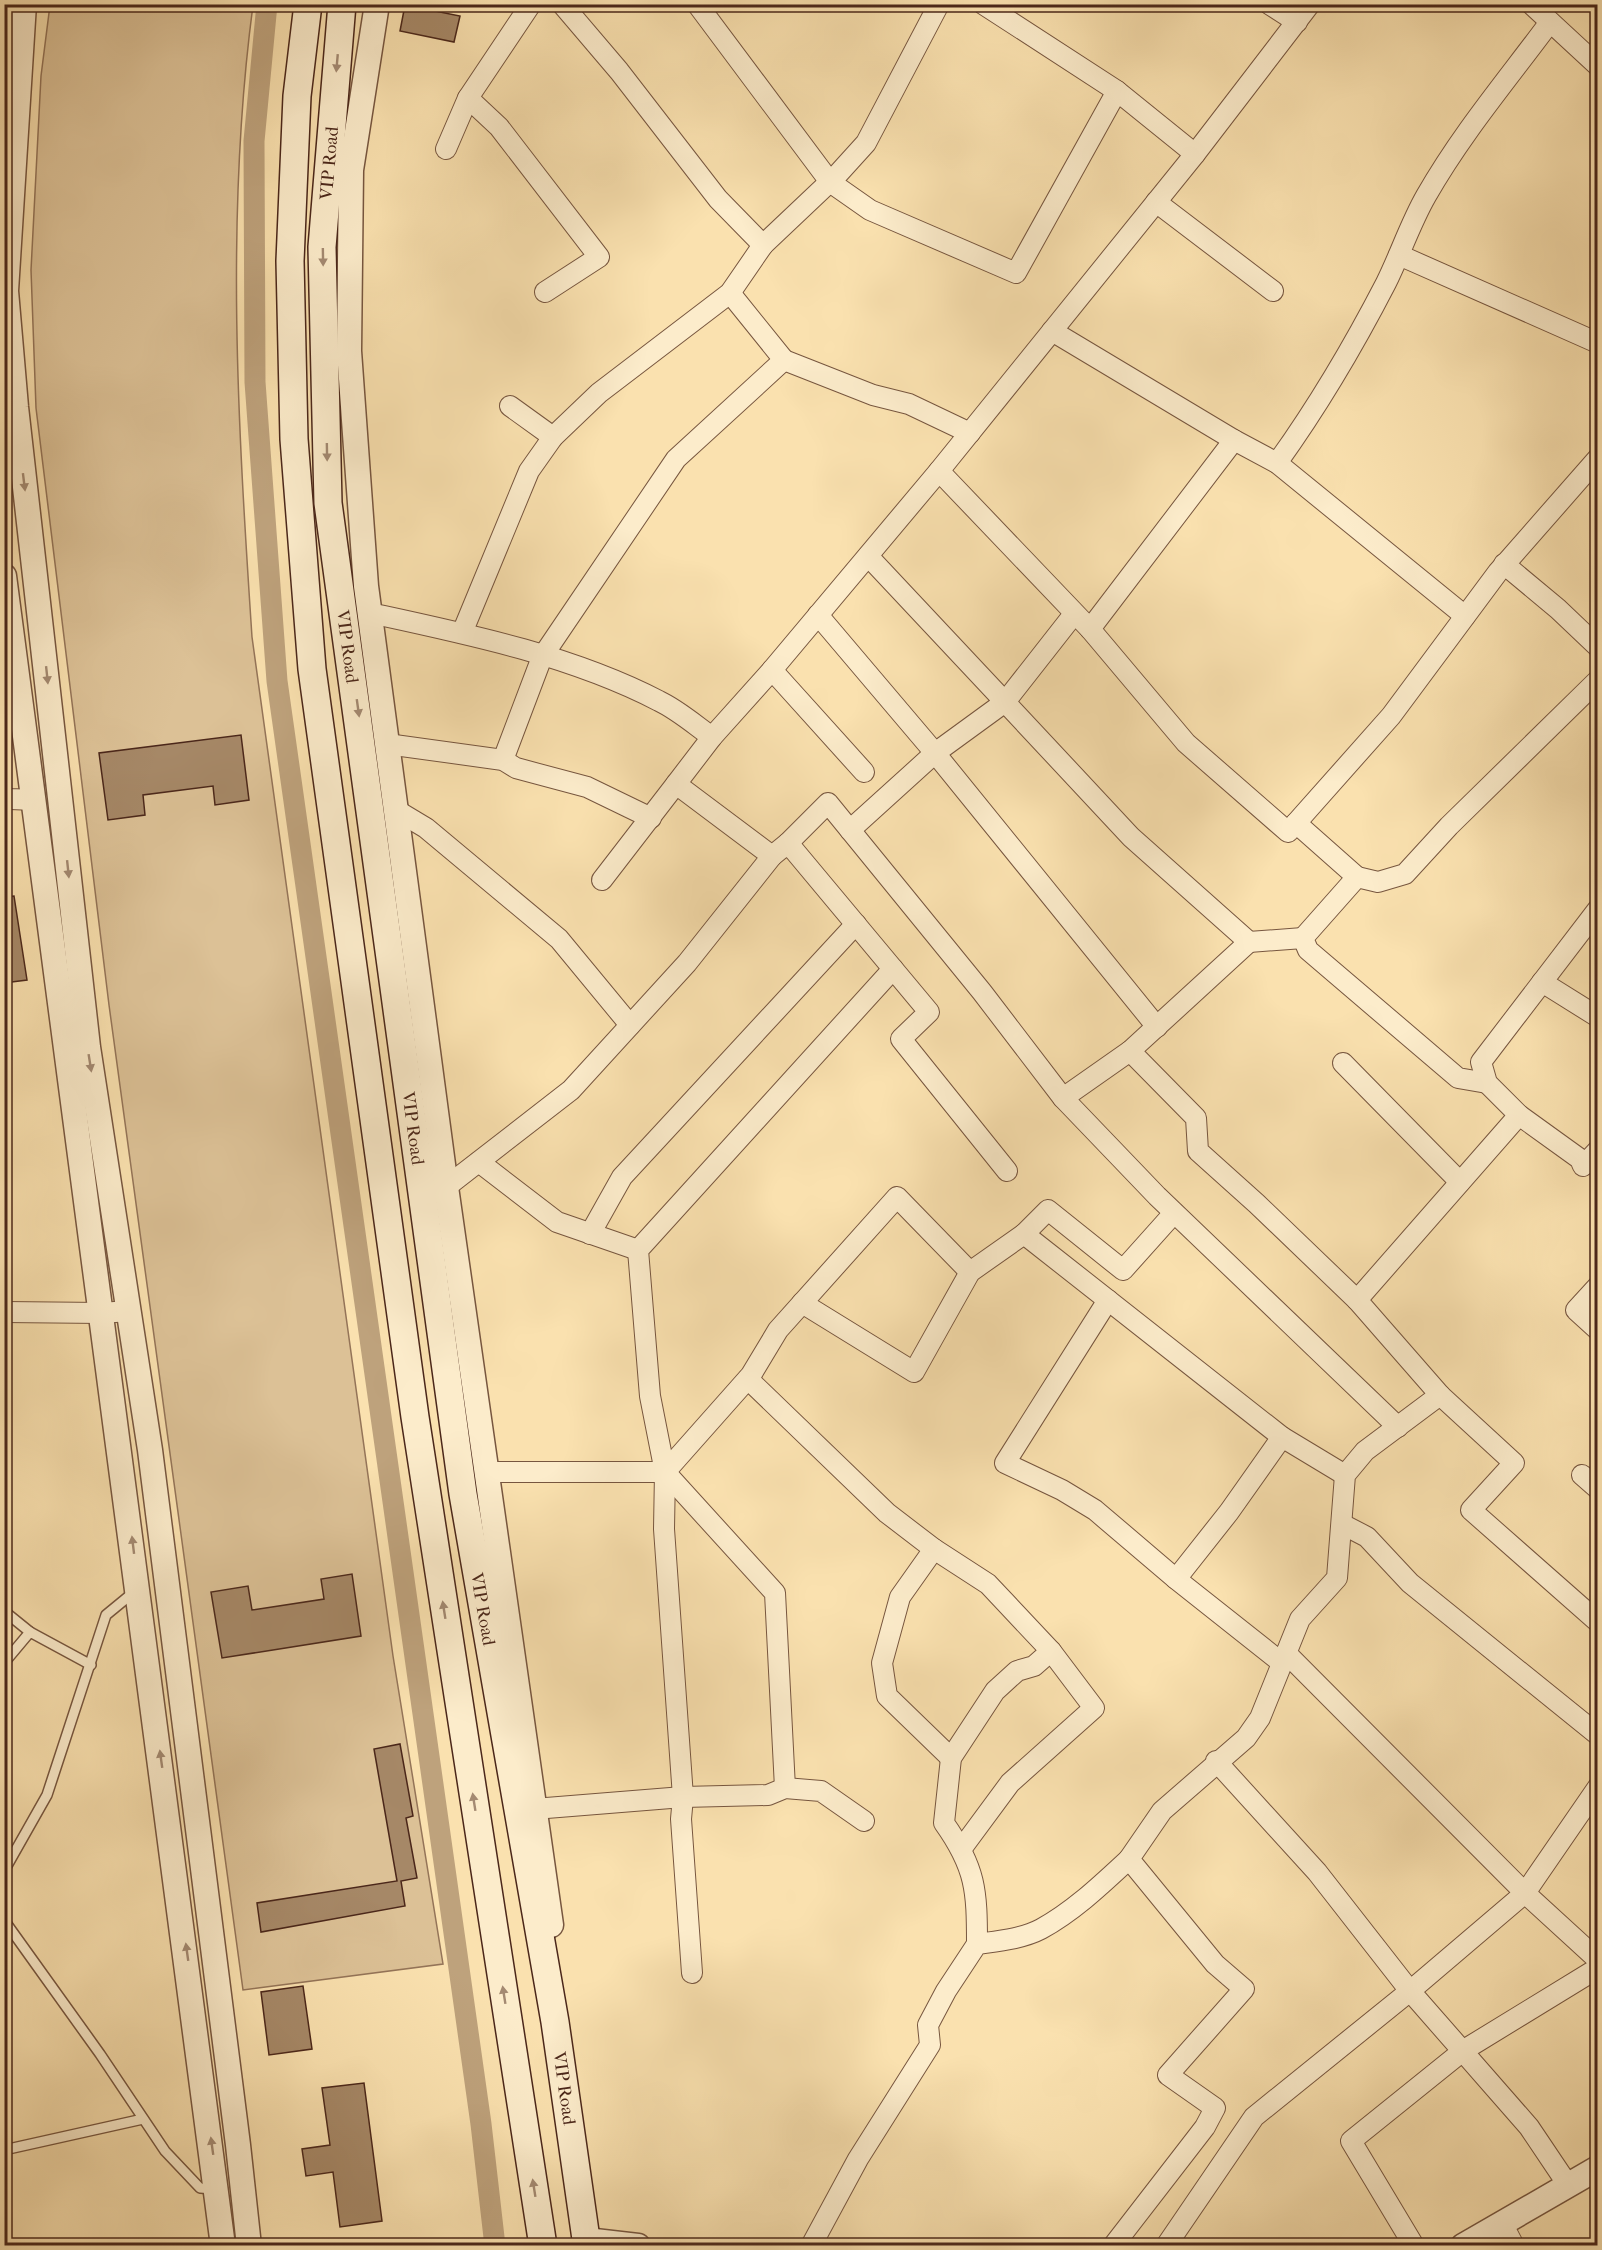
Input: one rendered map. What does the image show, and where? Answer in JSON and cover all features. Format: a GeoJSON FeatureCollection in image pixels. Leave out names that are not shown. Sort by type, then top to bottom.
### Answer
{"type":"FeatureCollection","features":[{"type":"Feature","properties":{"kind":"main road","name":"VIP Road"},"geometry":{"type":"LineString","coordinates":[[308,4],[297,96],[290,261],[294,439],[312,669],[415,1417],[543,2246]]}},
{"type":"Feature","properties":{"kind":"main road","name":"VIP Road"},"geometry":{"type":"LineString","coordinates":[[342,4],[322,247],[328,502],[463,1494],[592,2243]]}},
{"type":"Feature","properties":{"kind":"street"},"geometry":{"type":"LineString","coordinates":[[24,4],[6,291],[15,407],[88,1047],[166,1580],[249,2246]]}},
{"type":"Feature","properties":{"kind":"street","name":"VIP Road"},"geometry":{"type":"LineString","coordinates":[[377,4],[351,170],[350,329],[366,586],[446,1187],[534,1809],[592,2243]]}},
{"type":"Feature","properties":{"kind":"street"},"geometry":{"type":"LineString","coordinates":[[446,148],[468,98],[531,4]]}},
{"type":"Feature","properties":{"kind":"street"},"geometry":{"type":"LineString","coordinates":[[562,4],[620,70],[718,199],[763,246]]}},
{"type":"Feature","properties":{"kind":"street"},"geometry":{"type":"LineString","coordinates":[[697,4],[830,182],[870,210],[1016,273],[1117,91]]}},
{"type":"Feature","properties":{"kind":"street"},"geometry":{"type":"LineString","coordinates":[[462,633],[529,471],[553,437],[599,393],[730,293],[763,246],[830,182],[866,143],[939,4]]}},
{"type":"Feature","properties":{"kind":"street"},"geometry":{"type":"LineString","coordinates":[[983,4],[1117,91],[1195,154]]}},
{"type":"Feature","properties":{"kind":"street"},"geometry":{"type":"LineString","coordinates":[[1269,4],[1297,21]]}},
{"type":"Feature","properties":{"kind":"street"},"geometry":{"type":"LineString","coordinates":[[602,880],[712,737],[772,670],[970,433],[1195,154],[1310,4]]}},
{"type":"Feature","properties":{"kind":"street"},"geometry":{"type":"LineString","coordinates":[[1531,4],[1598,66]]}},
{"type":"Feature","properties":{"kind":"street"},"geometry":{"type":"LineString","coordinates":[[1277,463],[1309,420],[1386,283],[1424,199],[1460,138],[1550,22]]}},
{"type":"Feature","properties":{"kind":"street"},"geometry":{"type":"LineString","coordinates":[[468,98],[499,127],[599,257],[545,292]]}},
{"type":"Feature","properties":{"kind":"street"},"geometry":{"type":"LineString","coordinates":[[1156,202],[1273,291]]}},
{"type":"Feature","properties":{"kind":"street"},"geometry":{"type":"LineString","coordinates":[[1398,255],[1598,343]]}},
{"type":"Feature","properties":{"kind":"street"},"geometry":{"type":"LineString","coordinates":[[730,293],[784,360],[873,395],[909,404],[970,433]]}},
{"type":"Feature","properties":{"kind":"street"},"geometry":{"type":"LineString","coordinates":[[1052,331],[1234,440],[1277,463],[1465,616]]}},
{"type":"Feature","properties":{"kind":"street"},"geometry":{"type":"LineString","coordinates":[[503,760],[542,657],[676,459],[784,360]]}},
{"type":"Feature","properties":{"kind":"street"},"geometry":{"type":"LineString","coordinates":[[510,406],[553,437]]}},
{"type":"Feature","properties":{"kind":"street"},"geometry":{"type":"LineString","coordinates":[[1090,629],[1234,440]]}},
{"type":"Feature","properties":{"kind":"street"},"geometry":{"type":"LineString","coordinates":[[939,471],[1090,629],[1186,742],[1288,832],[1391,716],[1504,564],[1598,458]]}},
{"type":"Feature","properties":{"kind":"street"},"geometry":{"type":"LineString","coordinates":[[868,556],[1131,837],[1249,942]]}},
{"type":"Feature","properties":{"kind":"street"},"geometry":{"type":"LineString","coordinates":[[1504,564],[1558,609],[1598,647]]}},
{"type":"Feature","properties":{"kind":"street"},"geometry":{"type":"LineString","coordinates":[[4,576],[8,623],[35,800],[224,2246]]}},
{"type":"Feature","properties":{"kind":"street"},"geometry":{"type":"LineString","coordinates":[[370,613],[462,633],[606,677],[661,702],[712,737]]}},
{"type":"Feature","properties":{"kind":"street"},"geometry":{"type":"LineString","coordinates":[[850,830],[935,753],[1005,702],[1074,614]]}},
{"type":"Feature","properties":{"kind":"street"},"geometry":{"type":"LineString","coordinates":[[818,615],[935,753],[1157,1027]]}},
{"type":"Feature","properties":{"kind":"street"},"geometry":{"type":"LineString","coordinates":[[772,670],[864,772]]}},
{"type":"Feature","properties":{"kind":"street"},"geometry":{"type":"LineString","coordinates":[[1296,823],[1357,877],[1378,882],[1405,874],[1449,826],[1598,680]]}},
{"type":"Feature","properties":{"kind":"street"},"geometry":{"type":"LineString","coordinates":[[387,744],[503,760],[516,768],[587,787],[651,818]]}},
{"type":"Feature","properties":{"kind":"street"},"geometry":{"type":"LineString","coordinates":[[676,784],[772,856]]}},
{"type":"Feature","properties":{"kind":"street"},"geometry":{"type":"LineString","coordinates":[[4,796],[10,799],[35,800]]}},
{"type":"Feature","properties":{"kind":"street"},"geometry":{"type":"LineString","coordinates":[[446,1187],[571,1090],[687,963],[772,856],[828,803],[982,992],[1064,1098],[1174,1213],[1398,1427]]}},
{"type":"Feature","properties":{"kind":"street"},"geometry":{"type":"LineString","coordinates":[[396,810],[426,828],[559,939],[630,1025]]}},
{"type":"Feature","properties":{"kind":"street"},"geometry":{"type":"LineString","coordinates":[[788,843],[929,1012],[901,1039],[1007,1171]]}},
{"type":"Feature","properties":{"kind":"street"},"geometry":{"type":"LineString","coordinates":[[1064,1098],[1130,1052],[1249,942],[1303,938],[1357,877]]}},
{"type":"Feature","properties":{"kind":"street"},"geometry":{"type":"LineString","coordinates":[[1598,909],[1481,1062],[1487,1083],[1519,1115],[1580,1159],[1584,1166],[1598,1150]]}},
{"type":"Feature","properties":{"kind":"street"},"geometry":{"type":"LineString","coordinates":[[590,1234],[622,1177],[856,924]]}},
{"type":"Feature","properties":{"kind":"street"},"geometry":{"type":"LineString","coordinates":[[1303,938],[1308,950],[1458,1078],[1487,1083]]}},
{"type":"Feature","properties":{"kind":"street"},"geometry":{"type":"LineString","coordinates":[[692,1973],[681,1819],[683,1797],[664,1528],[665,1472],[650,1396],[638,1250],[893,969]]}},
{"type":"Feature","properties":{"kind":"street"},"geometry":{"type":"LineString","coordinates":[[1542,982],[1598,1017]]}},
{"type":"Feature","properties":{"kind":"street"},"geometry":{"type":"LineString","coordinates":[[1130,1052],[1196,1118],[1198,1151],[1357,1300],[1440,1395],[1514,1463],[1471,1510],[1598,1622]]}},
{"type":"Feature","properties":{"kind":"street"},"geometry":{"type":"LineString","coordinates":[[1343,1063],[1460,1182]]}},
{"type":"Feature","properties":{"kind":"street"},"geometry":{"type":"LineString","coordinates":[[1357,1300],[1519,1115]]}},
{"type":"Feature","properties":{"kind":"street"},"geometry":{"type":"LineString","coordinates":[[479,1162],[557,1222],[638,1250]]}},
{"type":"Feature","properties":{"kind":"street"},"geometry":{"type":"LineString","coordinates":[[665,1472],[748,1378],[778,1330],[897,1197],[970,1272]]}},
{"type":"Feature","properties":{"kind":"street"},"geometry":{"type":"LineString","coordinates":[[802,1303],[914,1372],[970,1272],[1024,1234],[1048,1210],[1123,1270],[1174,1213]]}},
{"type":"Feature","properties":{"kind":"street"},"geometry":{"type":"LineString","coordinates":[[1024,1234],[1282,1437],[1345,1475]]}},
{"type":"Feature","properties":{"kind":"street"},"geometry":{"type":"LineString","coordinates":[[1598,1286],[1576,1310],[1598,1330]]}},
{"type":"Feature","properties":{"kind":"street"},"geometry":{"type":"LineString","coordinates":[[1108,1300],[1005,1463],[1062,1490],[1095,1510],[1176,1580],[1284,1658],[1525,1893],[1598,1960]]}},
{"type":"Feature","properties":{"kind":"street"},"geometry":{"type":"LineString","coordinates":[[4,1312],[128,1311]]}},
{"type":"Feature","properties":{"kind":"street"},"geometry":{"type":"LineString","coordinates":[[748,1378],[887,1513],[934,1549],[988,1584],[1051,1651],[1094,1708],[1010,1783],[962,1848]]}},
{"type":"Feature","properties":{"kind":"street"},"geometry":{"type":"LineString","coordinates":[[977,1944],[1011,1939],[1040,1929],[1092,1894],[1129,1859],[1162,1811],[1216,1761],[1246,1738],[1255,1724],[1300,1619],[1338,1578],[1345,1475],[1365,1451],[1440,1395]]}},
{"type":"Feature","properties":{"kind":"street"},"geometry":{"type":"LineString","coordinates":[[1176,1580],[1229,1512],[1282,1437]]}},
{"type":"Feature","properties":{"kind":"street"},"geometry":{"type":"LineString","coordinates":[[487,1472],[665,1472],[775,1593],[785,1788]]}},
{"type":"Feature","properties":{"kind":"street"},"geometry":{"type":"LineString","coordinates":[[1582,1474],[1598,1489]]}},
{"type":"Feature","properties":{"kind":"street"},"geometry":{"type":"LineString","coordinates":[[1342,1524],[1367,1538],[1410,1583],[1598,1735]]}},
{"type":"Feature","properties":{"kind":"street"},"geometry":{"type":"LineString","coordinates":[[934,1549],[900,1597],[882,1663],[887,1696],[951,1758]]}},
{"type":"Feature","properties":{"kind":"street"},"geometry":{"type":"LineString","coordinates":[[811,2246],[858,2158],[930,2045],[928,2025],[946,1991],[977,1944],[977,1892],[962,1848],[944,1823],[951,1758],[995,1691],[1017,1671],[1034,1666],[1051,1651]]}},
{"type":"Feature","properties":{"kind":"street"},"geometry":{"type":"LineString","coordinates":[[1216,1761],[1317,1872],[1449,2038],[1464,2050],[1529,2127],[1568,2185]]}},
{"type":"Feature","properties":{"kind":"street"},"geometry":{"type":"LineString","coordinates":[[1166,2246],[1254,2117],[1410,1991],[1525,1893],[1598,1787]]}},
{"type":"Feature","properties":{"kind":"street"},"geometry":{"type":"LineString","coordinates":[[534,1809],[683,1797],[768,1795],[785,1788],[821,1791],[864,1821]]}},
{"type":"Feature","properties":{"kind":"street"},"geometry":{"type":"LineString","coordinates":[[1113,2246],[1205,2127],[1215,2108],[1168,2075],[1244,1989],[1215,1964],[1129,1859]]}},
{"type":"Feature","properties":{"kind":"street"},"geometry":{"type":"LineString","coordinates":[[1414,2246],[1351,2141],[1464,2050],[1598,1968]]}},
{"type":"Feature","properties":{"kind":"street"},"geometry":{"type":"LineString","coordinates":[[1463,2246],[1598,2168]]}},
{"type":"Feature","properties":{"kind":"street"},"geometry":{"type":"LineString","coordinates":[[1502,2223],[1514,2246]]}},
{"type":"Feature","properties":{"kind":"street"},"geometry":{"type":"LineString","coordinates":[[592,2243],[638,2246]]}},
{"type":"Feature","properties":{"kind":"lane"},"geometry":{"type":"LineString","coordinates":[[4,1871],[47,1795],[106,1615],[139,1589]]}},
{"type":"Feature","properties":{"kind":"lane"},"geometry":{"type":"LineString","coordinates":[[4,1611],[30,1632],[91,1665]]}},
{"type":"Feature","properties":{"kind":"lane"},"geometry":{"type":"LineString","coordinates":[[4,1663],[30,1632]]}},
{"type":"Feature","properties":{"kind":"lane"},"geometry":{"type":"LineString","coordinates":[[4,1920],[165,2151],[200,2188],[218,2189]]}},
{"type":"Feature","properties":{"kind":"lane"},"geometry":{"type":"LineString","coordinates":[[4,2150],[143,2119]]}},
{"type":"Feature","properties":{"kind":"shaded area"},"geometry":{"type":"Polygon","coordinates":[[[50,5],[253,5],[244,84],[237,242],[242,479],[252,637],[393,1656],[443,1964],[243,1990],[109,1005],[36,408],[31,270],[41,76],[50,5]]]}},
{"type":"Feature","properties":{"kind":"building"},"geometry":{"type":"Polygon","coordinates":[[[405,5],[460,16],[454,42],[400,31],[405,5]]]}},
{"type":"Feature","properties":{"kind":"building"},"geometry":{"type":"Polygon","coordinates":[[[241,735],[249,800],[215,805],[213,786],[143,795],[145,815],[108,820],[99,753],[241,735]]]}},
{"type":"Feature","properties":{"kind":"building"},"geometry":{"type":"Polygon","coordinates":[[[14,896],[27,980],[4,983],[4,897],[14,896]]]}},
{"type":"Feature","properties":{"kind":"building"},"geometry":{"type":"Polygon","coordinates":[[[352,1574],[361,1636],[222,1658],[211,1592],[248,1586],[252,1610],[324,1599],[321,1579],[352,1574]]]}},
{"type":"Feature","properties":{"kind":"building"},"geometry":{"type":"Polygon","coordinates":[[[400,1744],[413,1816],[406,1818],[417,1878],[401,1881],[405,1906],[261,1932],[257,1903],[397,1881],[374,1749],[400,1744]]]}},
{"type":"Feature","properties":{"kind":"building"},"geometry":{"type":"Polygon","coordinates":[[[303,1986],[312,2049],[269,2055],[261,1992],[303,1986]]]}},
{"type":"Feature","properties":{"kind":"building"},"geometry":{"type":"Polygon","coordinates":[[[364,2083],[382,2221],[340,2227],[333,2172],[306,2176],[302,2149],[330,2145],[322,2088],[364,2083]]]}},
{"type":"Feature","properties":{"kind":"waterway"},"geometry":{"type":"LineString","coordinates":[[267,4],[254,141],[255,382],[277,681],[481,2124],[495,2246]]}}]}
